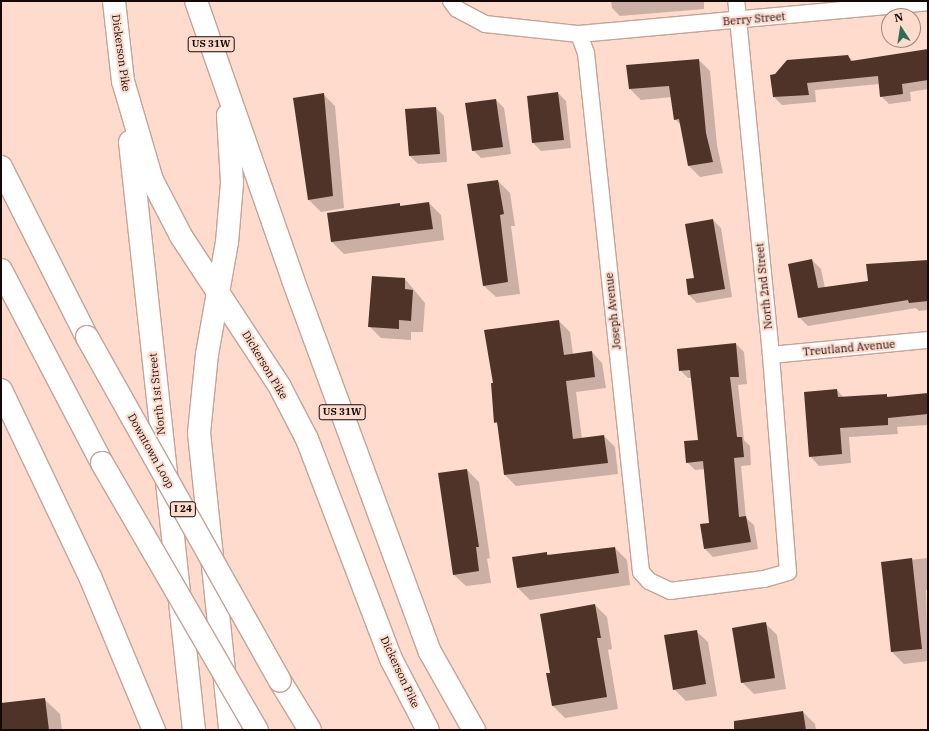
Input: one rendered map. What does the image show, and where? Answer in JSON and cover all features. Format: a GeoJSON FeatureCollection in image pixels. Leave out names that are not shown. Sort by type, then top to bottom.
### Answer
{"type":"FeatureCollection","features":[{"type":"Feature","properties":{"kind":"main road","name":"Dickerson Pike"},"geometry":{"type":"LineString","coordinates":[[114,1],[123,81],[152,180],[182,236],[280,387],[306,439],[391,659],[428,730]]}},
{"type":"Feature","properties":{"kind":"main road","name":"US 31W"},"geometry":{"type":"LineString","coordinates":[[196,1],[293,280],[430,652],[474,730]]}},
{"type":"Feature","properties":{"kind":"main road","name":"North 1st Street"},"geometry":{"type":"LineString","coordinates":[[123,81],[194,730]]}},
{"type":"Feature","properties":{"kind":"main road"},"geometry":{"type":"LineString","coordinates":[[226,87],[232,182],[227,242],[207,354],[200,433],[230,730]]}},
{"type":"Feature","properties":{"kind":"main road","name":"Downtown Loop"},"geometry":{"type":"LineString","coordinates":[[1,167],[87,337],[280,681],[310,730]]}},
{"type":"Feature","properties":{"kind":"main road"},"geometry":{"type":"LineString","coordinates":[[1,270],[102,463],[257,730]]}},
{"type":"Feature","properties":{"kind":"main road"},"geometry":{"type":"LineString","coordinates":[[1,390],[91,579],[154,730]]}},
{"type":"Feature","properties":{"kind":"street"},"geometry":{"type":"LineString","coordinates":[[451,1],[457,9],[485,24],[579,34]]}},
{"type":"Feature","properties":{"kind":"street","name":"North 2nd Street"},"geometry":{"type":"LineString","coordinates":[[736,1],[771,355],[788,572]]}},
{"type":"Feature","properties":{"kind":"street","name":"Berry Street"},"geometry":{"type":"LineString","coordinates":[[579,34],[738,21],[928,2]]}},
{"type":"Feature","properties":{"kind":"street","name":"Joseph Avenue"},"geometry":{"type":"LineString","coordinates":[[579,34],[586,53],[641,572],[649,581],[670,591],[764,579],[788,572]]}},
{"type":"Feature","properties":{"kind":"street","name":"Treutland Avenue"},"geometry":{"type":"LineString","coordinates":[[771,355],[928,340]]}},
{"type":"Feature","properties":{"kind":"building"},"geometry":{"type":"Polygon","coordinates":[[[928,49],[928,80],[902,84],[903,94],[880,97],[878,76],[807,83],[809,95],[773,97],[770,75],[775,74],[787,60],[848,55],[851,61],[928,49]]]}},
{"type":"Feature","properties":{"kind":"building"},"geometry":{"type":"Polygon","coordinates":[[[699,59],[706,133],[713,162],[688,166],[679,119],[674,120],[669,86],[629,89],[626,65],[699,59]]]}},
{"type":"Feature","properties":{"kind":"building"},"geometry":{"type":"Polygon","coordinates":[[[558,92],[564,140],[532,143],[527,96],[558,92]]]}},
{"type":"Feature","properties":{"kind":"building"},"geometry":{"type":"Polygon","coordinates":[[[324,93],[333,196],[308,200],[293,98],[324,93]]]}},
{"type":"Feature","properties":{"kind":"building"},"geometry":{"type":"Polygon","coordinates":[[[496,99],[503,147],[472,151],[465,103],[496,99]]]}},
{"type":"Feature","properties":{"kind":"building"},"geometry":{"type":"Polygon","coordinates":[[[436,107],[440,154],[409,156],[405,109],[436,107]]]}},
{"type":"Feature","properties":{"kind":"building"},"geometry":{"type":"Polygon","coordinates":[[[498,180],[504,214],[500,215],[508,282],[483,286],[467,184],[498,180]]]}},
{"type":"Feature","properties":{"kind":"building"},"geometry":{"type":"Polygon","coordinates":[[[429,202],[433,229],[331,242],[327,213],[400,203],[400,206],[429,202]]]}},
{"type":"Feature","properties":{"kind":"building"},"geometry":{"type":"Polygon","coordinates":[[[713,219],[725,289],[688,295],[686,279],[694,278],[685,224],[713,219]]]}},
{"type":"Feature","properties":{"kind":"building"},"geometry":{"type":"Polygon","coordinates":[[[812,259],[818,288],[868,281],[866,264],[928,260],[928,301],[909,303],[908,300],[798,318],[788,264],[812,259]]]}},
{"type":"Feature","properties":{"kind":"building"},"geometry":{"type":"Polygon","coordinates":[[[372,276],[405,278],[405,289],[413,290],[411,321],[399,320],[399,329],[368,327],[372,276]]]}},
{"type":"Feature","properties":{"kind":"building"},"geometry":{"type":"Polygon","coordinates":[[[559,320],[564,355],[592,351],[595,377],[566,381],[573,439],[604,435],[608,463],[504,475],[497,422],[494,423],[491,383],[493,383],[484,330],[559,320]]]}},
{"type":"Feature","properties":{"kind":"building"},"geometry":{"type":"Polygon","coordinates":[[[736,343],[739,377],[730,377],[737,437],[742,437],[744,457],[734,458],[739,517],[746,516],[751,542],[704,549],[700,524],[709,523],[703,461],[686,463],[684,441],[698,440],[690,370],[679,371],[677,349],[736,343]]]}},
{"type":"Feature","properties":{"kind":"building"},"geometry":{"type":"Polygon","coordinates":[[[837,389],[838,397],[887,394],[887,397],[928,393],[928,414],[888,418],[888,425],[840,428],[842,454],[809,457],[804,392],[837,389]]]}},
{"type":"Feature","properties":{"kind":"building"},"geometry":{"type":"Polygon","coordinates":[[[467,469],[479,547],[476,547],[479,571],[453,575],[438,473],[467,469]]]}},
{"type":"Feature","properties":{"kind":"building"},"geometry":{"type":"Polygon","coordinates":[[[615,547],[619,573],[517,588],[512,557],[547,552],[547,555],[615,547]]]}},
{"type":"Feature","properties":{"kind":"building"},"geometry":{"type":"Polygon","coordinates":[[[912,558],[922,649],[891,652],[881,562],[912,558]]]}},
{"type":"Feature","properties":{"kind":"building"},"geometry":{"type":"Polygon","coordinates":[[[595,604],[601,638],[597,638],[607,697],[552,706],[546,673],[550,673],[540,614],[595,604]]]}},
{"type":"Feature","properties":{"kind":"building"},"geometry":{"type":"Polygon","coordinates":[[[766,622],[775,678],[741,683],[732,628],[766,622]]]}},
{"type":"Feature","properties":{"kind":"building"},"geometry":{"type":"Polygon","coordinates":[[[697,630],[706,684],[673,690],[664,635],[697,630]]]}},
{"type":"Feature","properties":{"kind":"building"},"geometry":{"type":"Polygon","coordinates":[[[45,698],[49,730],[1,730],[1,703],[45,698]]]}},
{"type":"Feature","properties":{"kind":"building"},"geometry":{"type":"Polygon","coordinates":[[[803,711],[806,730],[734,730],[734,721],[803,711]]]}}]}
